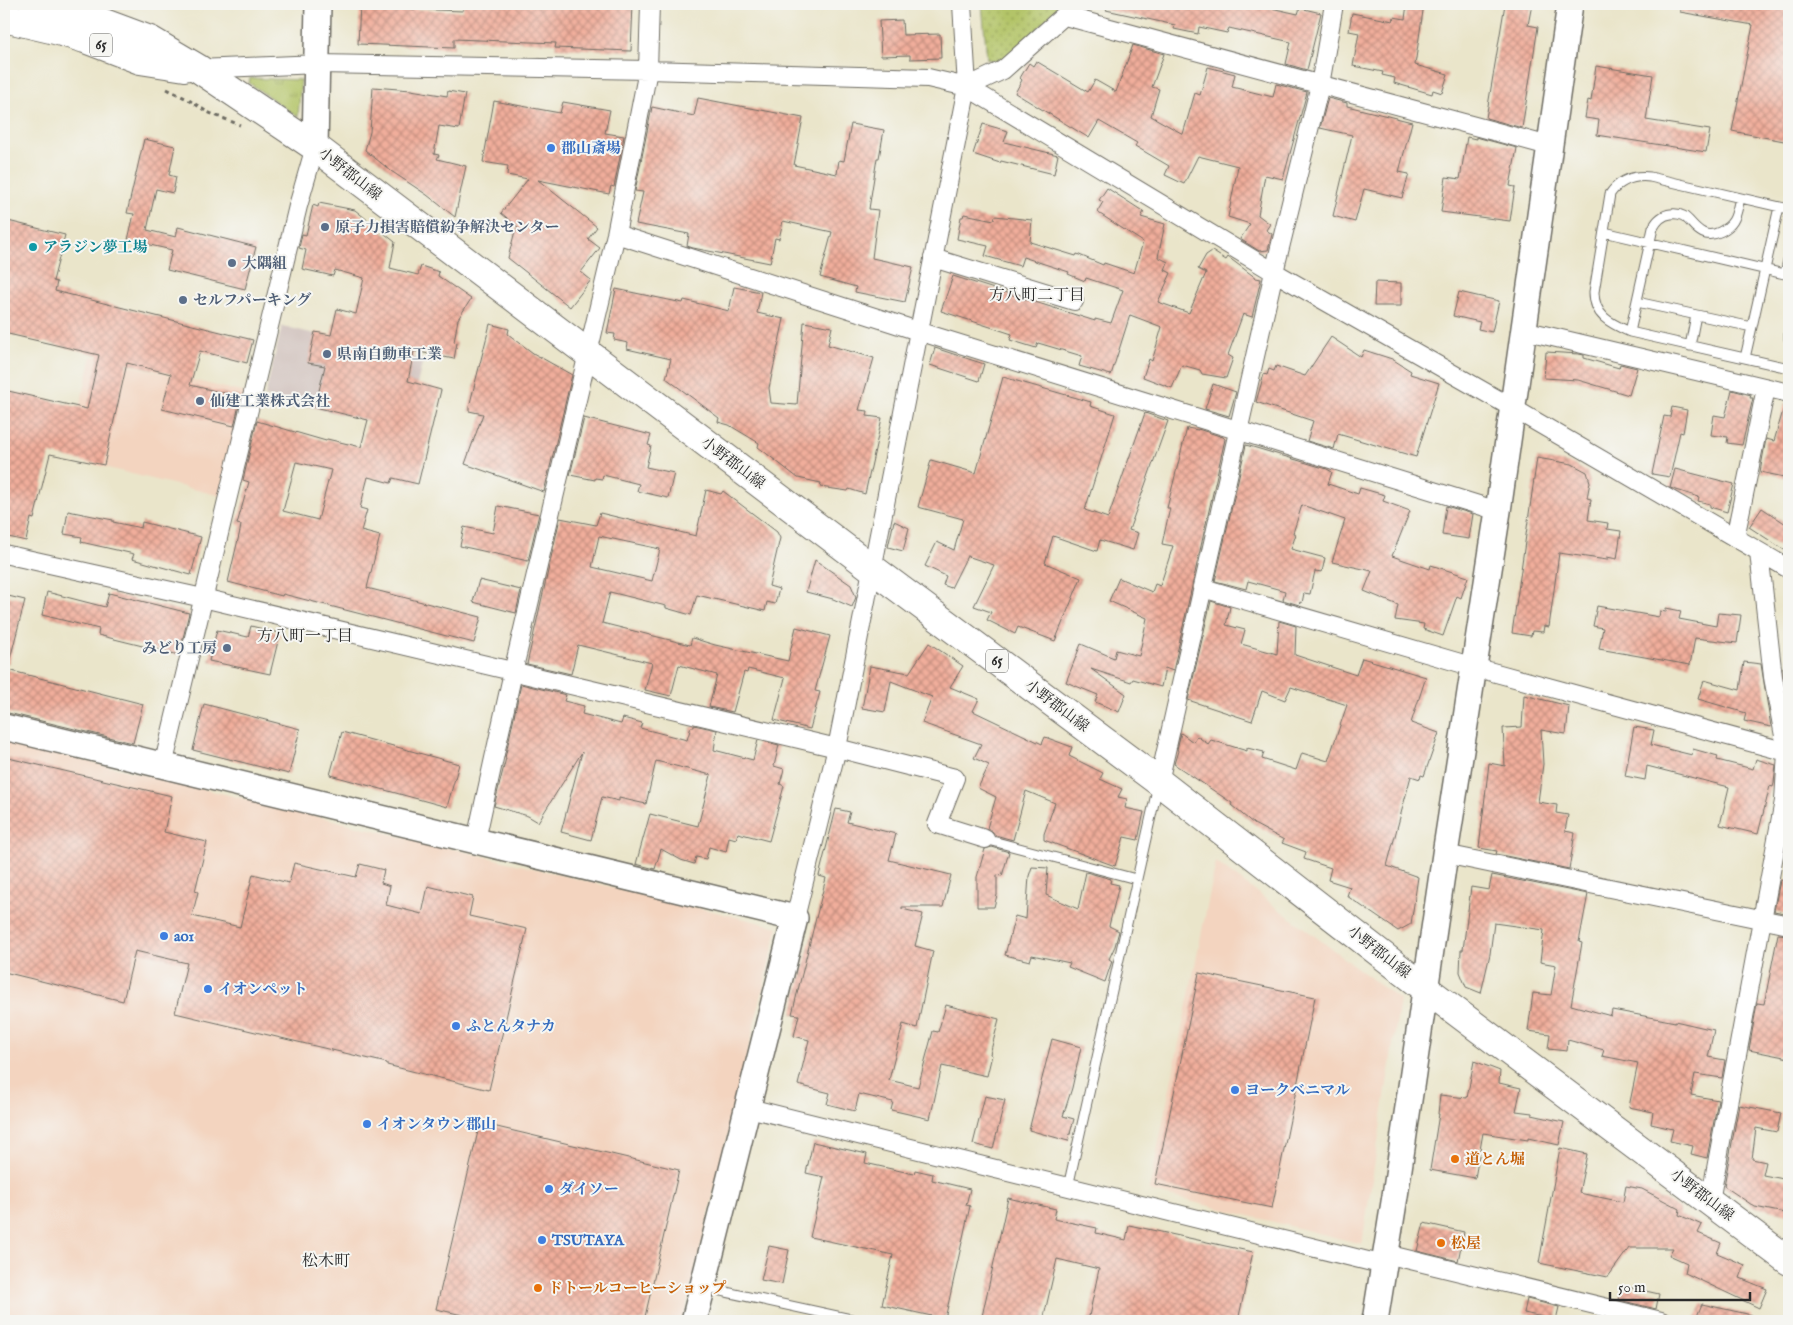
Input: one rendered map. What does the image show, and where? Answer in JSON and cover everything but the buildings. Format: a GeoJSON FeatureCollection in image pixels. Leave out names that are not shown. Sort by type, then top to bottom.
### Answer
{"type":"FeatureCollection","features":[{"type":"Feature","properties":{"kind":"main road","name":"小野郡山線"},"geometry":{"type":"LineString","coordinates":[[33,4],[91,18],[150,40],[199,69],[314,147],[873,569],[1159,782],[1426,988],[1789,1260]]}},
{"type":"Feature","properties":{"kind":"main road","name":"小野郡山線"},"geometry":{"type":"LineString","coordinates":[[4,18],[85,39],[140,60],[199,69]]}},
{"type":"Feature","properties":{"kind":"street"},"geometry":{"type":"LineString","coordinates":[[163,766],[298,206],[314,147],[318,64],[318,4]]}},
{"type":"Feature","properties":{"kind":"street"},"geometry":{"type":"LineString","coordinates":[[476,840],[513,672],[616,234],[648,70],[650,4]]}},
{"type":"Feature","properties":{"kind":"street"},"geometry":{"type":"LineString","coordinates":[[694,1321],[749,1108],[837,748],[967,87],[962,4]]}},
{"type":"Feature","properties":{"kind":"street"},"geometry":{"type":"LineString","coordinates":[[1159,782],[1274,272],[1320,84],[1334,4]]}},
{"type":"Feature","properties":{"kind":"street"},"geometry":{"type":"LineString","coordinates":[[1375,1321],[1498,511],[1511,407],[1570,4]]}},
{"type":"Feature","properties":{"kind":"street"},"geometry":{"type":"LineString","coordinates":[[967,87],[1003,70],[1071,10],[1320,84],[1549,146]]}},
{"type":"Feature","properties":{"kind":"street"},"geometry":{"type":"LineString","coordinates":[[199,69],[318,64],[648,70],[928,78],[967,87],[1274,272],[1789,569]]}},
{"type":"Feature","properties":{"kind":"street"},"geometry":{"type":"LineString","coordinates":[[616,234],[918,332],[1498,511]]}},
{"type":"Feature","properties":{"kind":"street"},"geometry":{"type":"LineString","coordinates":[[932,258],[1074,301]]}},
{"type":"Feature","properties":{"kind":"street"},"geometry":{"type":"LineString","coordinates":[[1522,330],[1789,394]]}},
{"type":"Feature","properties":{"kind":"street"},"geometry":{"type":"LineString","coordinates":[[1735,538],[1766,388]]}},
{"type":"Feature","properties":{"kind":"street"},"geometry":{"type":"LineString","coordinates":[[1710,1201],[1784,801],[1786,752],[1773,677],[1759,552]]}},
{"type":"Feature","properties":{"kind":"street"},"geometry":{"type":"LineString","coordinates":[[4,554],[203,598],[837,748],[955,778],[937,824],[985,839]]}},
{"type":"Feature","properties":{"kind":"street"},"geometry":{"type":"LineString","coordinates":[[1203,588],[1474,667],[1786,752]]}},
{"type":"Feature","properties":{"kind":"street"},"geometry":{"type":"LineString","coordinates":[[4,727],[795,918]]}},
{"type":"Feature","properties":{"kind":"street"},"geometry":{"type":"LineString","coordinates":[[1445,854],[1789,925]]}},
{"type":"Feature","properties":{"kind":"street"},"geometry":{"type":"LineString","coordinates":[[749,1108],[1068,1187],[1661,1321]]}},
{"type":"Feature","properties":{"kind":"lane"},"geometry":{"type":"LineString","coordinates":[[1789,209],[1650,177],[1633,177],[1620,183],[1610,194],[1594,285],[1594,300],[1599,313],[1630,332],[1789,368]]}},
{"type":"Feature","properties":{"kind":"lane"},"geometry":{"type":"LineString","coordinates":[[1630,332],[1653,228],[1656,222],[1666,215],[1682,215],[1702,233],[1719,233],[1733,221],[1740,198]]}},
{"type":"Feature","properties":{"kind":"lane"},"geometry":{"type":"LineString","coordinates":[[1745,358],[1778,207]]}},
{"type":"Feature","properties":{"kind":"lane"},"geometry":{"type":"LineString","coordinates":[[1604,232],[1787,274],[1789,256]]}},
{"type":"Feature","properties":{"kind":"lane"},"geometry":{"type":"LineString","coordinates":[[1637,302],[1752,327]]}},
{"type":"Feature","properties":{"kind":"lane"},"geometry":{"type":"LineString","coordinates":[[1690,346],[1696,315]]}},
{"type":"Feature","properties":{"kind":"lane"},"geometry":{"type":"LineString","coordinates":[[1789,333],[1789,339]]}},
{"type":"Feature","properties":{"kind":"lane"},"geometry":{"type":"LineString","coordinates":[[1068,1187],[1159,782]]}},
{"type":"Feature","properties":{"kind":"lane"},"geometry":{"type":"LineString","coordinates":[[985,839],[1136,878]]}},
{"type":"Feature","properties":{"kind":"lane"},"geometry":{"type":"LineString","coordinates":[[703,1286],[860,1321]]}},
{"type":"Feature","properties":{"kind":"path"},"geometry":{"type":"LineString","coordinates":[[165,88],[207,112],[241,126]]}},
{"type":"Feature","properties":{"kind":"shaded area","name":"県南自動車工業"},"geometry":{"type":"Polygon","coordinates":[[[282,326],[423,360],[406,430],[265,396],[282,326]]]}},
{"type":"Feature","properties":{"kind":"shaded area","name":"仙建工業株式会社"},"geometry":{"type":"Polygon","coordinates":[[[92,356],[246,393],[221,496],[67,458],[92,356]]]}},
{"type":"Feature","properties":{"kind":"shaded area","name":"イオンタウン郡山"},"geometry":{"type":"Polygon","coordinates":[[[4,741],[778,927],[683,1321],[4,1321],[4,741]]]}},
{"type":"Feature","properties":{"kind":"shaded area"},"geometry":{"type":"Polygon","coordinates":[[[1216,862],[1400,1000],[1362,1244],[1149,1191],[1216,862]]]}},
{"type":"Feature","properties":{"kind":"green space"},"geometry":{"type":"Polygon","coordinates":[[[982,4],[1061,4],[1005,63],[987,59],[982,4]]]}},
{"type":"Feature","properties":{"kind":"green space"},"geometry":{"type":"Polygon","coordinates":[[[250,78],[301,80],[298,117],[249,83],[250,78]]]}},
{"type":"Feature","properties":{"kind":"place","name":"郡山斎場"},"geometry":{"type":"Point","coordinates":[551,148]}},
{"type":"Feature","properties":{"kind":"place","name":"原子力損害賠償紛争解決センター"},"geometry":{"type":"Point","coordinates":[325,227]}},
{"type":"Feature","properties":{"kind":"place","name":"アラジン夢工場"},"geometry":{"type":"Point","coordinates":[33,247]}},
{"type":"Feature","properties":{"kind":"place","name":"大隅組"},"geometry":{"type":"Point","coordinates":[232,263]}},
{"type":"Feature","properties":{"kind":"place","name":"セルフパーキング"},"geometry":{"type":"Point","coordinates":[183,300]}},
{"type":"Feature","properties":{"kind":"place","name":"県南自動車工業"},"geometry":{"type":"Point","coordinates":[327,354]}},
{"type":"Feature","properties":{"kind":"place","name":"仙建工業株式会社"},"geometry":{"type":"Point","coordinates":[200,401]}},
{"type":"Feature","properties":{"kind":"place","name":"みどり工房"},"geometry":{"type":"Point","coordinates":[227,648]}},
{"type":"Feature","properties":{"kind":"place","name":"ao1"},"geometry":{"type":"Point","coordinates":[164,936]}},
{"type":"Feature","properties":{"kind":"place","name":"イオンペット"},"geometry":{"type":"Point","coordinates":[208,989]}},
{"type":"Feature","properties":{"kind":"place","name":"ふとんタナカ"},"geometry":{"type":"Point","coordinates":[456,1026]}},
{"type":"Feature","properties":{"kind":"place","name":"ヨークベニマル"},"geometry":{"type":"Point","coordinates":[1235,1090]}},
{"type":"Feature","properties":{"kind":"place","name":"イオンタウン郡山"},"geometry":{"type":"Point","coordinates":[367,1124]}},
{"type":"Feature","properties":{"kind":"place","name":"道とん堀"},"geometry":{"type":"Point","coordinates":[1455,1159]}},
{"type":"Feature","properties":{"kind":"place","name":"ダイソー"},"geometry":{"type":"Point","coordinates":[549,1189]}},
{"type":"Feature","properties":{"kind":"place","name":"TSUTAYA"},"geometry":{"type":"Point","coordinates":[542,1240]}},
{"type":"Feature","properties":{"kind":"place","name":"松屋"},"geometry":{"type":"Point","coordinates":[1441,1243]}},
{"type":"Feature","properties":{"kind":"place","name":"ドトールコーヒーショップ"},"geometry":{"type":"Point","coordinates":[538,1288]}},
{"type":"Feature","properties":{"kind":"district","name":"方八町二丁目"},"geometry":{"type":"Point","coordinates":[1037,296]}},
{"type":"Feature","properties":{"kind":"district","name":"方八町一丁目"},"geometry":{"type":"Point","coordinates":[305,637]}},
{"type":"Feature","properties":{"kind":"district","name":"松木町"},"geometry":{"type":"Point","coordinates":[326,1262]}}]}
